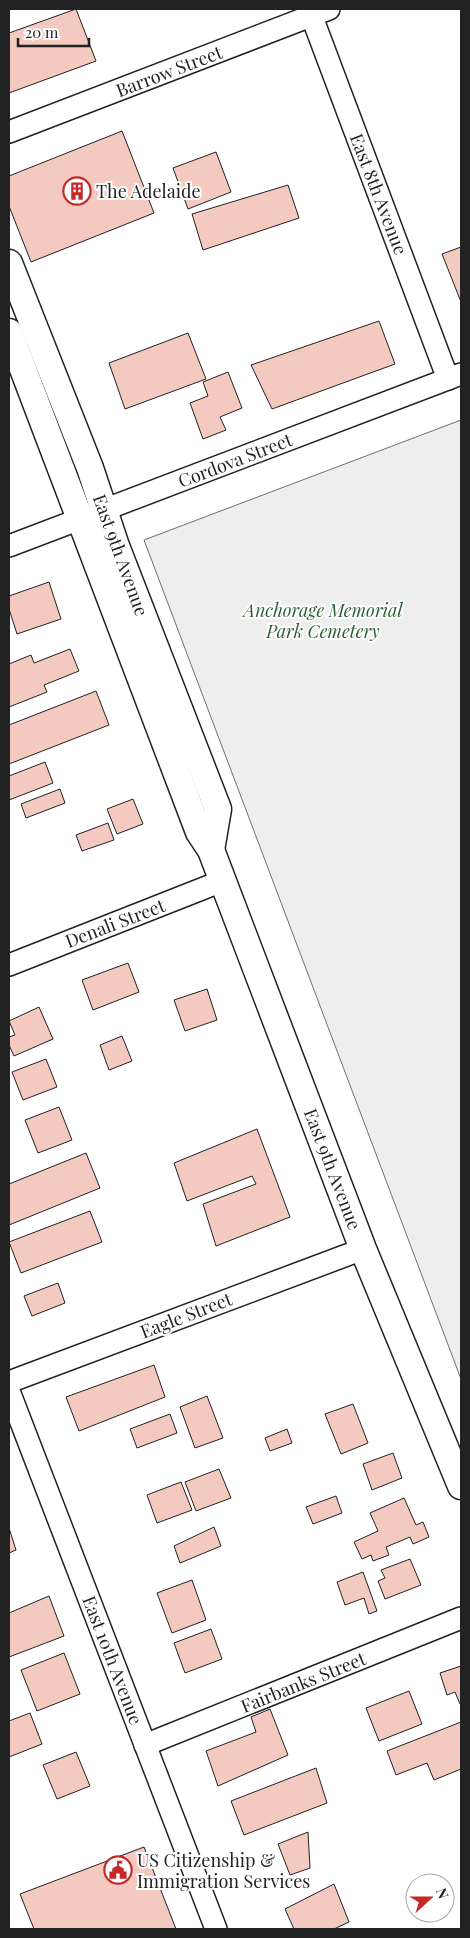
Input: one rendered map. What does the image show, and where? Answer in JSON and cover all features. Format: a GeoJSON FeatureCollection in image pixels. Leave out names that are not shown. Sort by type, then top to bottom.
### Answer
{"type":"FeatureCollection","features":[{"type":"Feature","properties":{"kind":"street","name":"Barrow Street"},"geometry":{"type":"LineString","coordinates":[[9,132],[316,11]]}},
{"type":"Feature","properties":{"kind":"street","name":"East 8th Avenue"},"geometry":{"type":"LineString","coordinates":[[316,11],[455,377]]}},
{"type":"Feature","properties":{"kind":"street","name":"East 9th Avenue"},"geometry":{"type":"LineString","coordinates":[[9,263],[90,468],[116,546],[218,809],[211,850]]}},
{"type":"Feature","properties":{"kind":"street","name":"East 9th Avenue"},"geometry":{"type":"LineString","coordinates":[[9,332],[198,832],[211,850],[363,1249],[461,1486]]}},
{"type":"Feature","properties":{"kind":"street","name":"Cordova Street"},"geometry":{"type":"LineString","coordinates":[[9,546],[455,377]]}},
{"type":"Feature","properties":{"kind":"street","name":"Denali Street"},"geometry":{"type":"LineString","coordinates":[[9,965],[222,881]]}},
{"type":"Feature","properties":{"kind":"street","name":"Eagle Street"},"geometry":{"type":"LineString","coordinates":[[9,1382],[363,1249]]}},
{"type":"Feature","properties":{"kind":"street","name":"East 10th Avenue"},"geometry":{"type":"LineString","coordinates":[[9,1391],[216,1929]]}},
{"type":"Feature","properties":{"kind":"street","name":"Fairbanks Street"},"geometry":{"type":"LineString","coordinates":[[146,1745],[461,1618]]}},
{"type":"Feature","properties":{"kind":"green space","name":"Anchorage Memorial Park Cemetery"},"geometry":{"type":"Polygon","coordinates":[[[461,420],[461,1379],[144,540],[461,420]]]}},
{"type":"Feature","properties":{"kind":"building"},"geometry":{"type":"Polygon","coordinates":[[[76,9],[96,61],[9,93],[9,33],[76,9]]]}},
{"type":"Feature","properties":{"kind":"building","name":"The Adelaide"},"geometry":{"type":"Polygon","coordinates":[[[122,131],[154,213],[31,262],[9,206],[9,176],[122,131]]]}},
{"type":"Feature","properties":{"kind":"building"},"geometry":{"type":"Polygon","coordinates":[[[216,152],[231,192],[188,209],[173,168],[216,152]]]}},
{"type":"Feature","properties":{"kind":"building"},"geometry":{"type":"Polygon","coordinates":[[[288,185],[299,218],[203,250],[192,214],[288,185]]]}},
{"type":"Feature","properties":{"kind":"building"},"geometry":{"type":"Polygon","coordinates":[[[461,247],[461,302],[442,254],[461,247]]]}},
{"type":"Feature","properties":{"kind":"building"},"geometry":{"type":"Polygon","coordinates":[[[379,321],[395,364],[272,409],[251,365],[379,321]]]}},
{"type":"Feature","properties":{"kind":"building"},"geometry":{"type":"Polygon","coordinates":[[[188,333],[206,379],[125,409],[109,363],[188,333]]]}},
{"type":"Feature","properties":{"kind":"building"},"geometry":{"type":"Polygon","coordinates":[[[228,372],[242,408],[220,417],[226,430],[203,439],[190,403],[208,396],[203,382],[228,372]]]}},
{"type":"Feature","properties":{"kind":"building"},"geometry":{"type":"Polygon","coordinates":[[[49,582],[61,619],[17,634],[9,609],[9,596],[49,582]]]}},
{"type":"Feature","properties":{"kind":"building"},"geometry":{"type":"Polygon","coordinates":[[[70,649],[79,671],[44,685],[47,692],[9,707],[9,664],[31,655],[34,663],[70,649]]]}},
{"type":"Feature","properties":{"kind":"building"},"geometry":{"type":"Polygon","coordinates":[[[96,691],[109,725],[9,764],[9,725],[96,691]]]}},
{"type":"Feature","properties":{"kind":"building"},"geometry":{"type":"Polygon","coordinates":[[[45,762],[53,783],[9,800],[9,776],[45,762]]]}},
{"type":"Feature","properties":{"kind":"building"},"geometry":{"type":"Polygon","coordinates":[[[60,789],[65,803],[26,818],[21,804],[60,789]]]}},
{"type":"Feature","properties":{"kind":"building"},"geometry":{"type":"Polygon","coordinates":[[[133,799],[143,824],[117,834],[107,809],[133,799]]]}},
{"type":"Feature","properties":{"kind":"building"},"geometry":{"type":"Polygon","coordinates":[[[108,823],[114,840],[82,851],[76,835],[108,823]]]}},
{"type":"Feature","properties":{"kind":"building"},"geometry":{"type":"Polygon","coordinates":[[[128,963],[139,992],[93,1010],[82,980],[128,963]]]}},
{"type":"Feature","properties":{"kind":"building"},"geometry":{"type":"Polygon","coordinates":[[[207,989],[217,1020],[185,1031],[174,1000],[207,989]]]}},
{"type":"Feature","properties":{"kind":"building"},"geometry":{"type":"Polygon","coordinates":[[[39,1007],[53,1039],[14,1056],[9,1045],[9,1037],[15,1035],[9,1021],[39,1007]]]}},
{"type":"Feature","properties":{"kind":"building"},"geometry":{"type":"Polygon","coordinates":[[[122,1036],[132,1061],[109,1070],[100,1045],[122,1036]]]}},
{"type":"Feature","properties":{"kind":"building"},"geometry":{"type":"Polygon","coordinates":[[[46,1059],[57,1087],[23,1100],[12,1072],[46,1059]]]}},
{"type":"Feature","properties":{"kind":"building"},"geometry":{"type":"Polygon","coordinates":[[[59,1107],[72,1140],[38,1153],[25,1120],[59,1107]]]}},
{"type":"Feature","properties":{"kind":"building"},"geometry":{"type":"Polygon","coordinates":[[[257,1129],[290,1217],[216,1246],[203,1204],[256,1184],[252,1176],[187,1201],[174,1163],[257,1129]]]}},
{"type":"Feature","properties":{"kind":"building"},"geometry":{"type":"Polygon","coordinates":[[[86,1153],[100,1188],[9,1225],[9,1184],[86,1153]]]}},
{"type":"Feature","properties":{"kind":"building"},"geometry":{"type":"Polygon","coordinates":[[[90,1211],[102,1242],[21,1273],[9,1242],[90,1211]]]}},
{"type":"Feature","properties":{"kind":"building"},"geometry":{"type":"Polygon","coordinates":[[[58,1283],[65,1303],[32,1316],[24,1296],[58,1283]]]}},
{"type":"Feature","properties":{"kind":"building"},"geometry":{"type":"Polygon","coordinates":[[[154,1365],[165,1397],[79,1431],[66,1397],[154,1365]]]}},
{"type":"Feature","properties":{"kind":"building"},"geometry":{"type":"Polygon","coordinates":[[[207,1396],[223,1438],[195,1448],[180,1407],[207,1396]]]}},
{"type":"Feature","properties":{"kind":"building"},"geometry":{"type":"Polygon","coordinates":[[[353,1404],[368,1443],[341,1454],[325,1414],[353,1404]]]}},
{"type":"Feature","properties":{"kind":"building"},"geometry":{"type":"Polygon","coordinates":[[[170,1414],[177,1433],[137,1448],[130,1429],[170,1414]]]}},
{"type":"Feature","properties":{"kind":"building"},"geometry":{"type":"Polygon","coordinates":[[[287,1429],[292,1443],[270,1451],[265,1438],[287,1429]]]}},
{"type":"Feature","properties":{"kind":"building"},"geometry":{"type":"Polygon","coordinates":[[[393,1453],[402,1478],[372,1490],[363,1464],[393,1453]]]}},
{"type":"Feature","properties":{"kind":"building"},"geometry":{"type":"Polygon","coordinates":[[[219,1469],[231,1498],[196,1511],[185,1482],[219,1469]]]}},
{"type":"Feature","properties":{"kind":"building"},"geometry":{"type":"Polygon","coordinates":[[[181,1482],[192,1510],[157,1523],[147,1495],[181,1482]]]}},
{"type":"Feature","properties":{"kind":"building"},"geometry":{"type":"Polygon","coordinates":[[[336,1496],[342,1513],[313,1524],[306,1507],[336,1496]]]}},
{"type":"Feature","properties":{"kind":"building"},"geometry":{"type":"Polygon","coordinates":[[[404,1498],[416,1525],[423,1522],[429,1537],[413,1544],[410,1537],[386,1547],[389,1555],[373,1561],[371,1555],[362,1559],[354,1542],[378,1531],[370,1513],[404,1498]]]}},
{"type":"Feature","properties":{"kind":"building"},"geometry":{"type":"Polygon","coordinates":[[[214,1527],[221,1546],[180,1563],[174,1546],[214,1527]]]}},
{"type":"Feature","properties":{"kind":"building"},"geometry":{"type":"Polygon","coordinates":[[[9,1528],[16,1550],[9,1553],[9,1528]]]}},
{"type":"Feature","properties":{"kind":"building"},"geometry":{"type":"Polygon","coordinates":[[[410,1559],[421,1585],[385,1599],[378,1581],[385,1578],[381,1570],[410,1559]]]}},
{"type":"Feature","properties":{"kind":"building"},"geometry":{"type":"Polygon","coordinates":[[[363,1572],[377,1611],[369,1614],[364,1598],[345,1605],[337,1582],[363,1572]]]}},
{"type":"Feature","properties":{"kind":"building"},"geometry":{"type":"Polygon","coordinates":[[[192,1580],[206,1620],[172,1633],[157,1593],[192,1580]]]}},
{"type":"Feature","properties":{"kind":"building"},"geometry":{"type":"Polygon","coordinates":[[[49,1596],[64,1636],[9,1657],[9,1613],[49,1596]]]}},
{"type":"Feature","properties":{"kind":"building"},"geometry":{"type":"Polygon","coordinates":[[[211,1629],[222,1659],[185,1673],[174,1643],[211,1629]]]}},
{"type":"Feature","properties":{"kind":"building"},"geometry":{"type":"Polygon","coordinates":[[[64,1653],[80,1694],[37,1711],[21,1670],[64,1653]]]}},
{"type":"Feature","properties":{"kind":"building"},"geometry":{"type":"Polygon","coordinates":[[[461,1666],[460,1704],[455,1692],[447,1695],[440,1673],[461,1666]]]}},
{"type":"Feature","properties":{"kind":"building"},"geometry":{"type":"Polygon","coordinates":[[[409,1691],[422,1724],[379,1741],[366,1708],[409,1691]]]}},
{"type":"Feature","properties":{"kind":"building"},"geometry":{"type":"Polygon","coordinates":[[[270,1709],[288,1755],[218,1786],[206,1751],[256,1732],[251,1717],[270,1709]]]}},
{"type":"Feature","properties":{"kind":"building"},"geometry":{"type":"Polygon","coordinates":[[[30,1713],[42,1744],[9,1757],[9,1721],[30,1713]]]}},
{"type":"Feature","properties":{"kind":"building"},"geometry":{"type":"Polygon","coordinates":[[[461,1722],[461,1769],[434,1780],[427,1763],[396,1775],[387,1751],[461,1722]]]}},
{"type":"Feature","properties":{"kind":"building"},"geometry":{"type":"Polygon","coordinates":[[[76,1752],[90,1786],[57,1799],[43,1765],[76,1752]]]}},
{"type":"Feature","properties":{"kind":"building"},"geometry":{"type":"Polygon","coordinates":[[[316,1768],[327,1803],[244,1835],[231,1801],[316,1768]]]}},
{"type":"Feature","properties":{"kind":"building"},"geometry":{"type":"Polygon","coordinates":[[[308,1832],[310,1868],[290,1875],[278,1844],[308,1832]]]}},
{"type":"Feature","properties":{"kind":"building","name":"US Citizenship & Immigration Services"},"geometry":{"type":"Polygon","coordinates":[[[144,1847],[176,1929],[34,1929],[20,1894],[144,1847]]]}},
{"type":"Feature","properties":{"kind":"building"},"geometry":{"type":"Polygon","coordinates":[[[334,1884],[349,1922],[334,1929],[294,1929],[285,1909],[334,1884]]]}},
{"type":"Feature","properties":{"kind":"place","name":"The Adelaide"},"geometry":{"type":"Point","coordinates":[77,191]}},
{"type":"Feature","properties":{"kind":"place","name":"US Citizenship & Immigration Services"},"geometry":{"type":"Point","coordinates":[118,1870]}}]}
